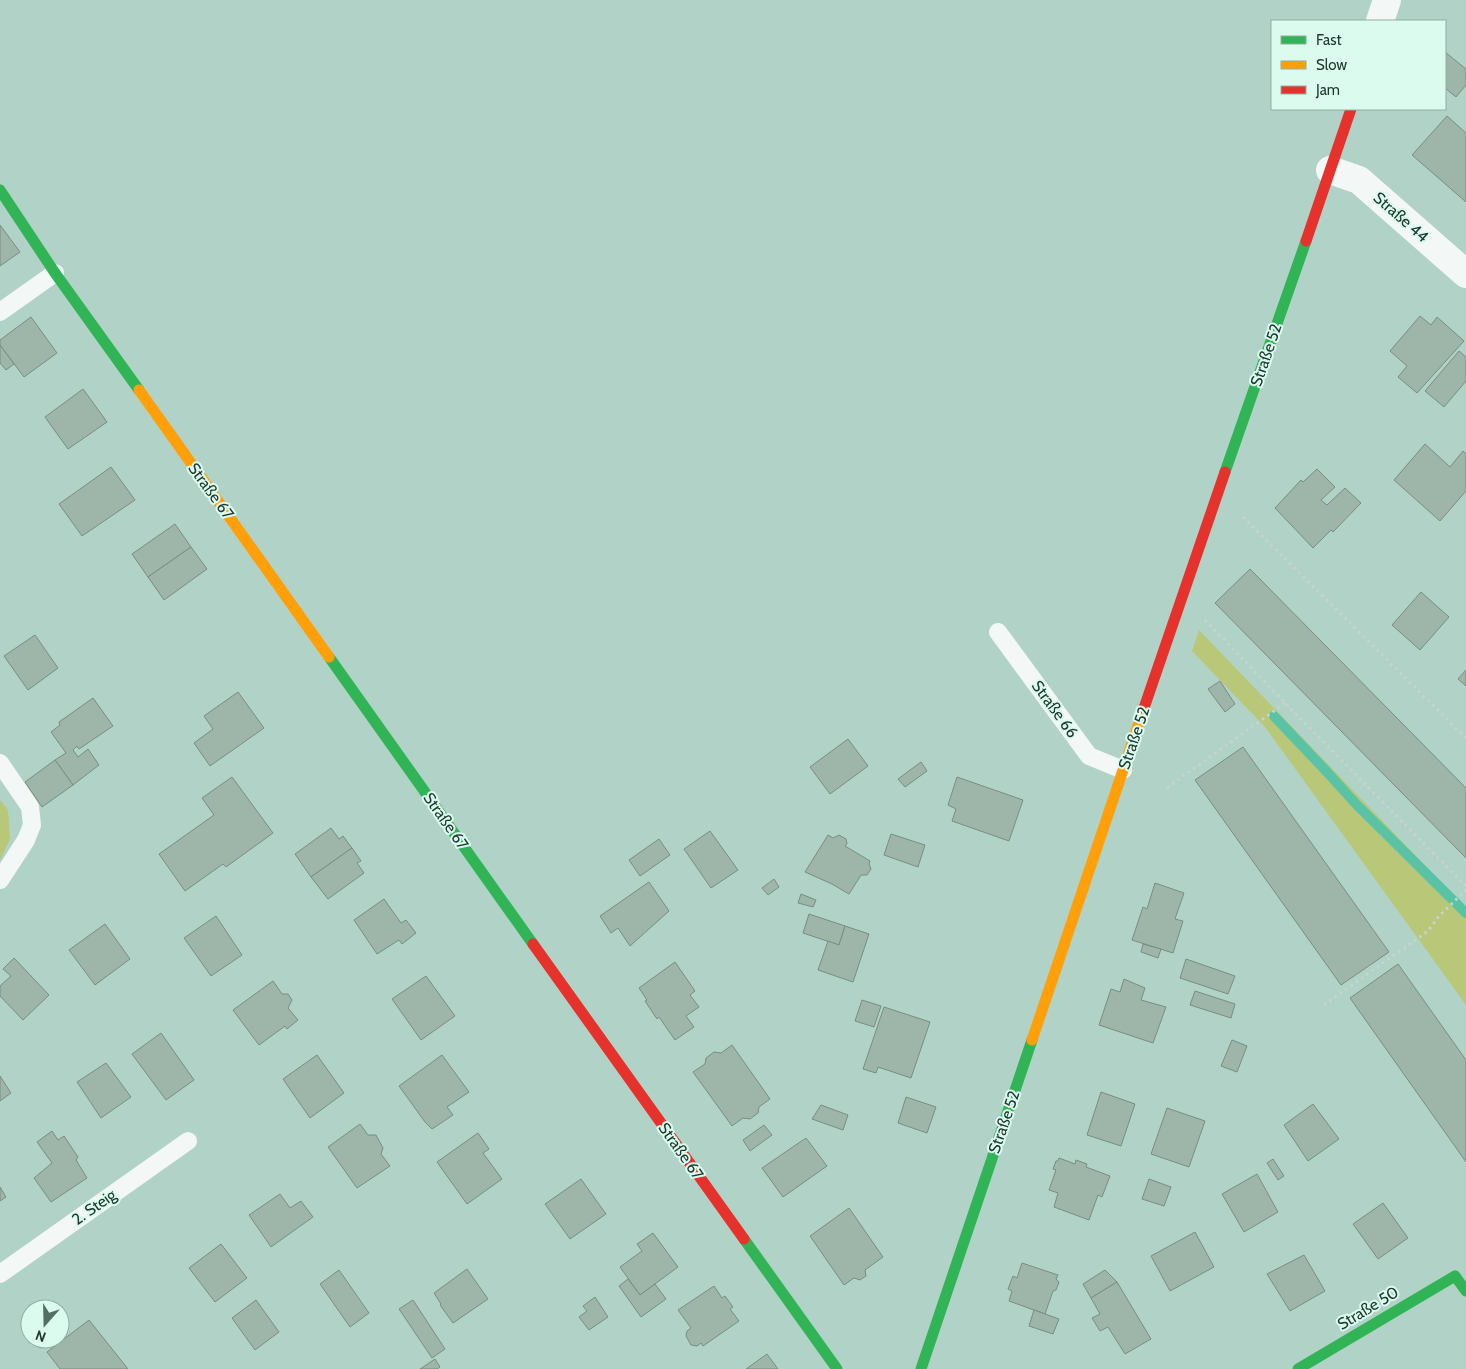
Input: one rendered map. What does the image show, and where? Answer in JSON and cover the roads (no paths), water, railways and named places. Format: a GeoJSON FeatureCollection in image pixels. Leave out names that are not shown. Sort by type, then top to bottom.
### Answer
{"type":"FeatureCollection","features":[{"type":"Feature","properties":{"kind":"street"},"geometry":{"type":"LineString","coordinates":[[1380,20],[1387,0]]}},
{"type":"Feature","properties":{"kind":"street","name":"Straße 52"},"geometry":{"type":"LineString","coordinates":[[921,1369],[1123,770],[1351,110]]}},
{"type":"Feature","properties":{"kind":"street","name":"Straße 44"},"geometry":{"type":"LineString","coordinates":[[1330,170],[1359,180],[1466,274]]}},
{"type":"Feature","properties":{"kind":"street","name":"Straße 67"},"geometry":{"type":"LineString","coordinates":[[0,190],[55,272],[837,1369]]}},
{"type":"Feature","properties":{"kind":"street","name":"Straße 50"},"geometry":{"type":"LineString","coordinates":[[1298,1369],[1455,1276],[1466,1291]]}},
{"type":"Feature","properties":{"kind":"lane"},"geometry":{"type":"LineString","coordinates":[[0,312],[55,272]]}},
{"type":"Feature","properties":{"kind":"lane","name":"Straße 66"},"geometry":{"type":"LineString","coordinates":[[998,632],[1089,756],[1123,770]]}},
{"type":"Feature","properties":{"kind":"lane"},"geometry":{"type":"LineString","coordinates":[[0,763],[30,807],[32,824],[26,840],[0,880]]}},
{"type":"Feature","properties":{"kind":"lane","name":"2. Steig"},"geometry":{"type":"LineString","coordinates":[[0,1274],[188,1141]]}},
{"type":"Feature","properties":{"kind":"waterway"},"geometry":{"type":"LineString","coordinates":[[1274,716],[1356,804],[1466,913]]}}]}
